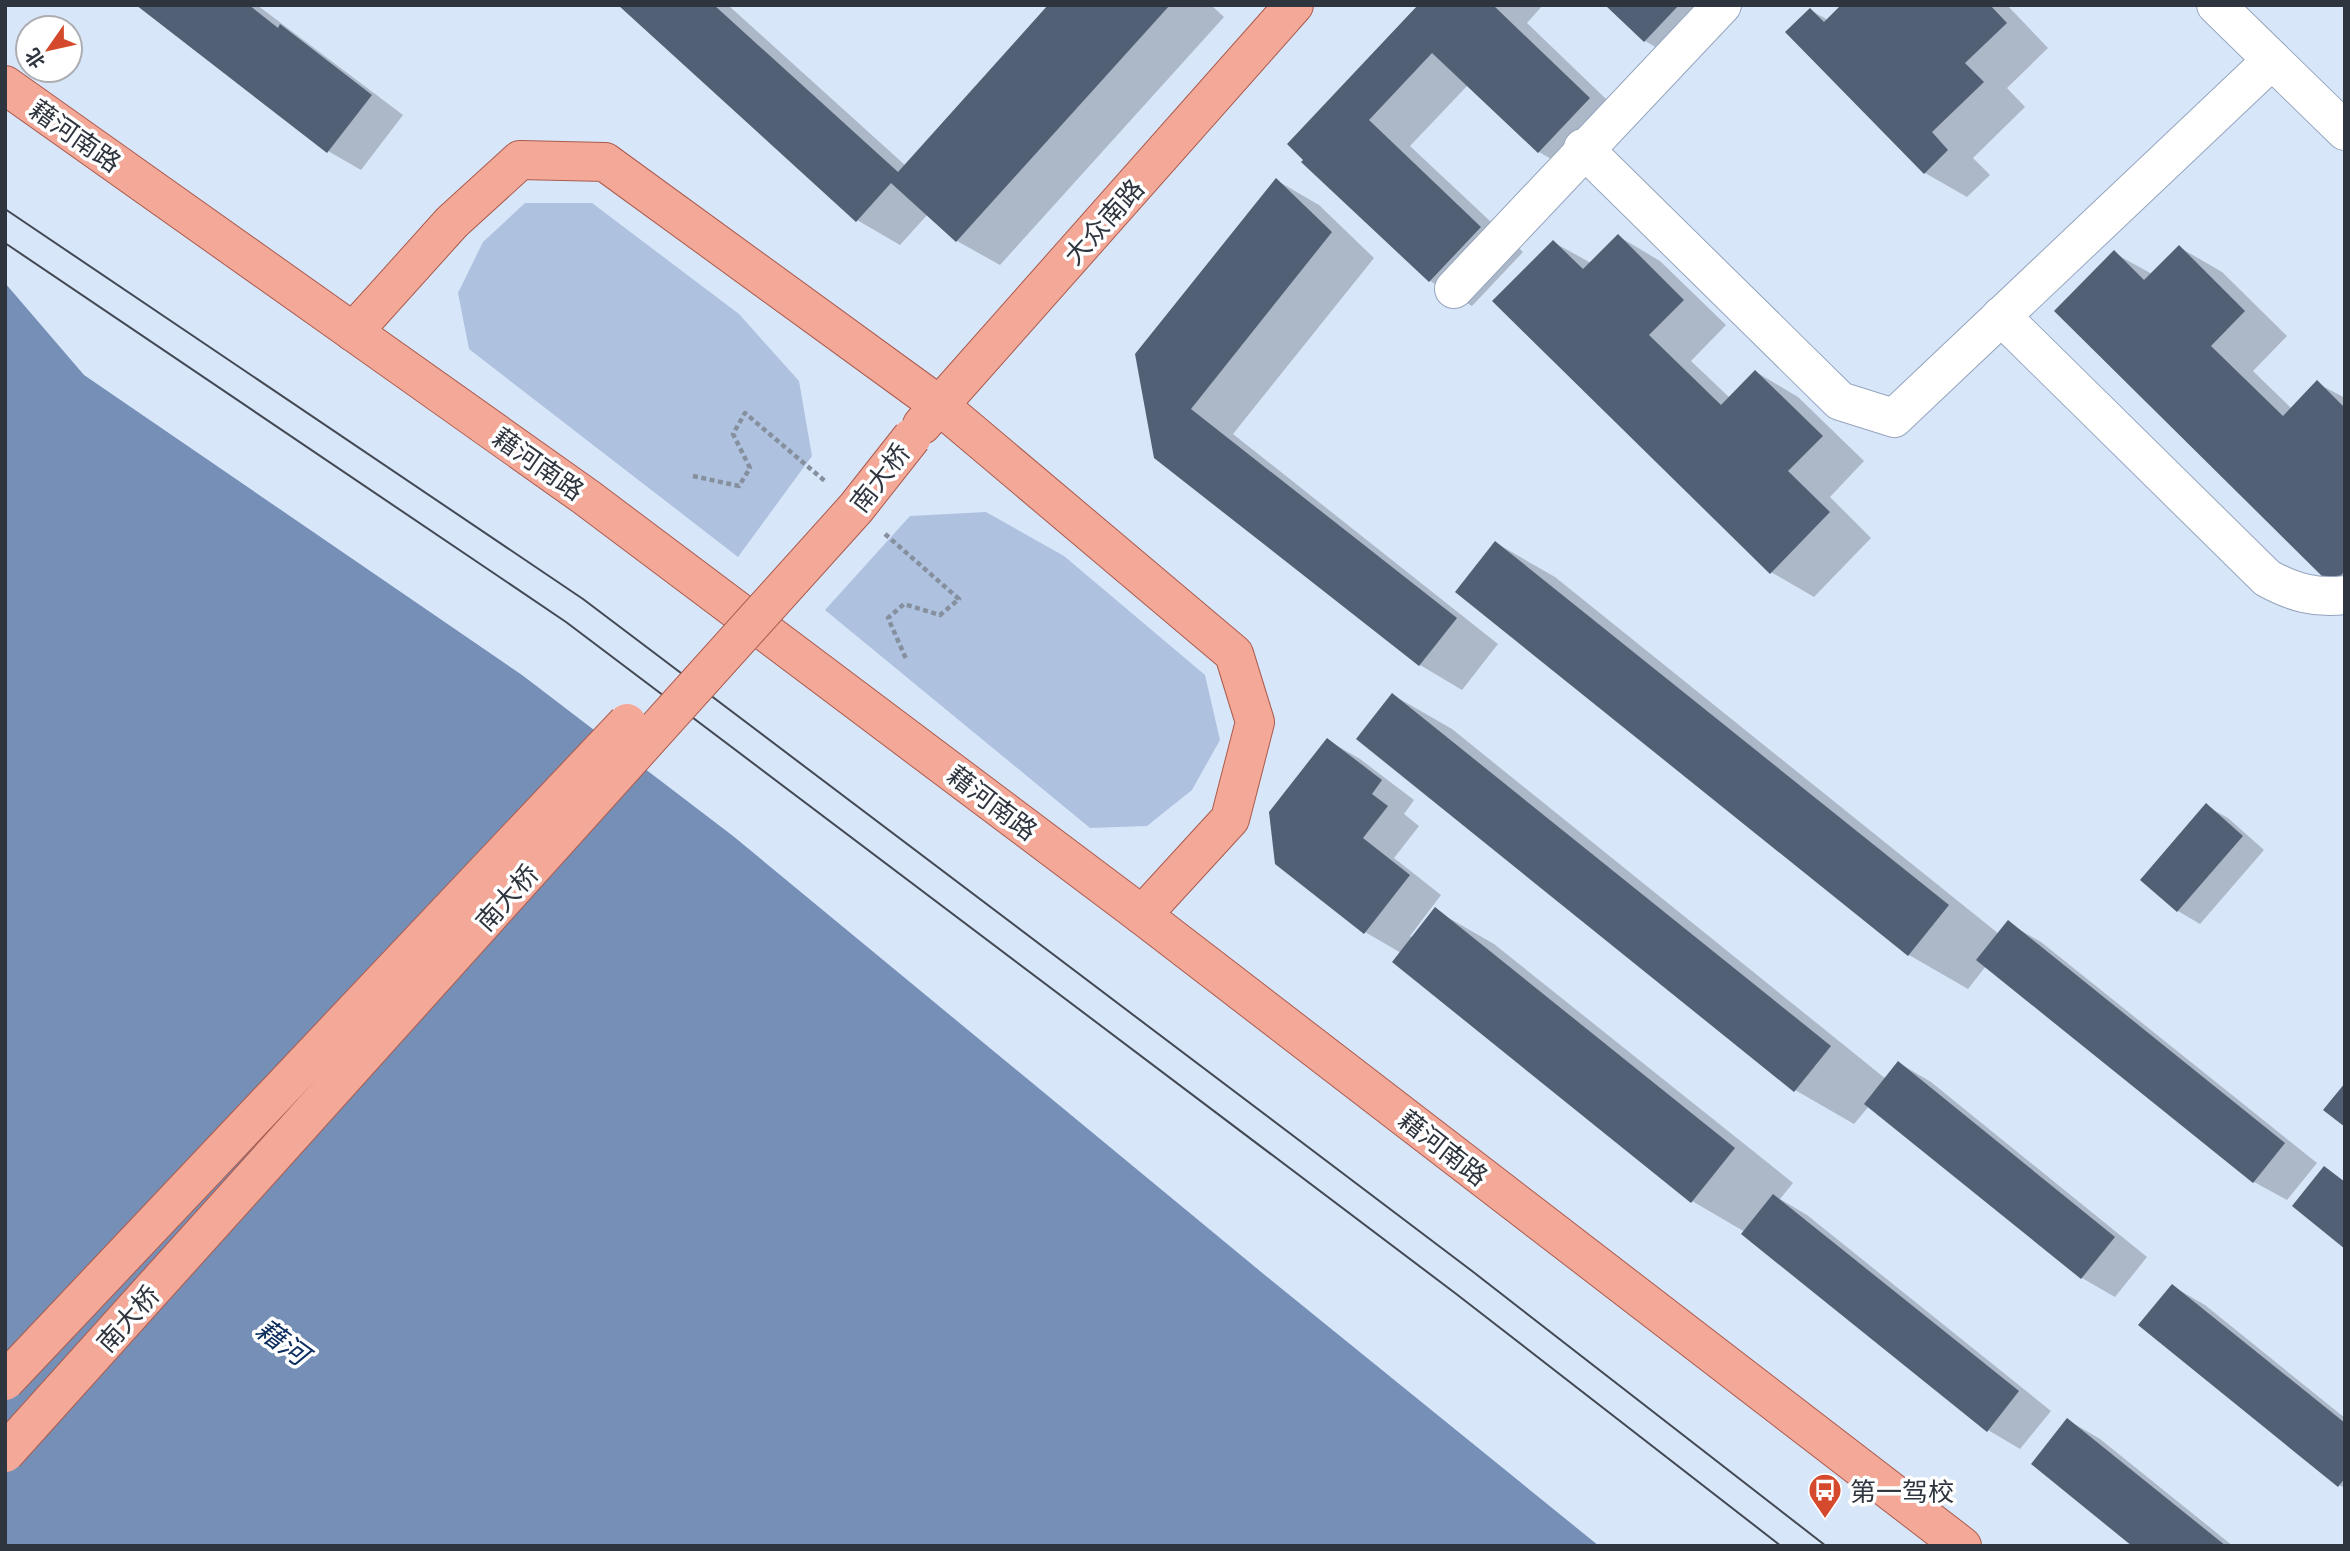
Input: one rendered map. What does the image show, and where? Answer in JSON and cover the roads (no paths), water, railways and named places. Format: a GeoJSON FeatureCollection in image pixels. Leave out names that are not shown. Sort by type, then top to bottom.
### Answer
{"type":"FeatureCollection","features":[{"type":"Feature","properties":{"kind":"main road","name":"大众南路"},"geometry":{"type":"LineString","coordinates":[[912,437],[1294,5]]}},
{"type":"Feature","properties":{"kind":"main road","name":"藉河南路"},"geometry":{"type":"LineString","coordinates":[[5,85],[598,505],[1142,915],[1962,1546]]}},
{"type":"Feature","properties":{"kind":"main road"},"geometry":{"type":"LineString","coordinates":[[354,332],[452,222],[520,160],[605,162],[939,405],[1234,654],[1255,722],[1230,819],[1142,915]]}},
{"type":"Feature","properties":{"kind":"main road","name":"南大桥"},"geometry":{"type":"LineString","coordinates":[[5,1381],[912,437]]}},
{"type":"Feature","properties":{"kind":"main road","name":"南大桥"},"geometry":{"type":"LineString","coordinates":[[5,1453],[849,502]]}},
{"type":"Feature","properties":{"kind":"lane"},"geometry":{"type":"LineString","coordinates":[[1454,289],[1722,5]]}},
{"type":"Feature","properties":{"kind":"lane"},"geometry":{"type":"LineString","coordinates":[[2216,5],[2345,131]]}},
{"type":"Feature","properties":{"kind":"lane"},"geometry":{"type":"LineString","coordinates":[[1584,150],[1840,401],[1894,418],[2272,60]]}},
{"type":"Feature","properties":{"kind":"lane"},"geometry":{"type":"LineString","coordinates":[[2001,316],[2267,578],[2286,589],[2308,595],[2345,595]]}},
{"type":"Feature","properties":{"kind":"water","name":"藉河"},"geometry":{"type":"Polygon","coordinates":[[[5,283],[84,375],[522,675],[733,836],[1266,1276],[1599,1546],[5,1546],[5,283]]]}},
{"type":"Feature","properties":{"kind":"tram line"},"geometry":{"type":"LineString","coordinates":[[5,209],[583,599],[1472,1271],[1826,1546]]}},
{"type":"Feature","properties":{"kind":"tram line"},"geometry":{"type":"LineString","coordinates":[[5,243],[566,622],[1455,1293],[1781,1546]]}},
{"type":"Feature","properties":{"kind":"place","name":"第一驾校"},"geometry":{"type":"Point","coordinates":[1825,1520]}}]}
